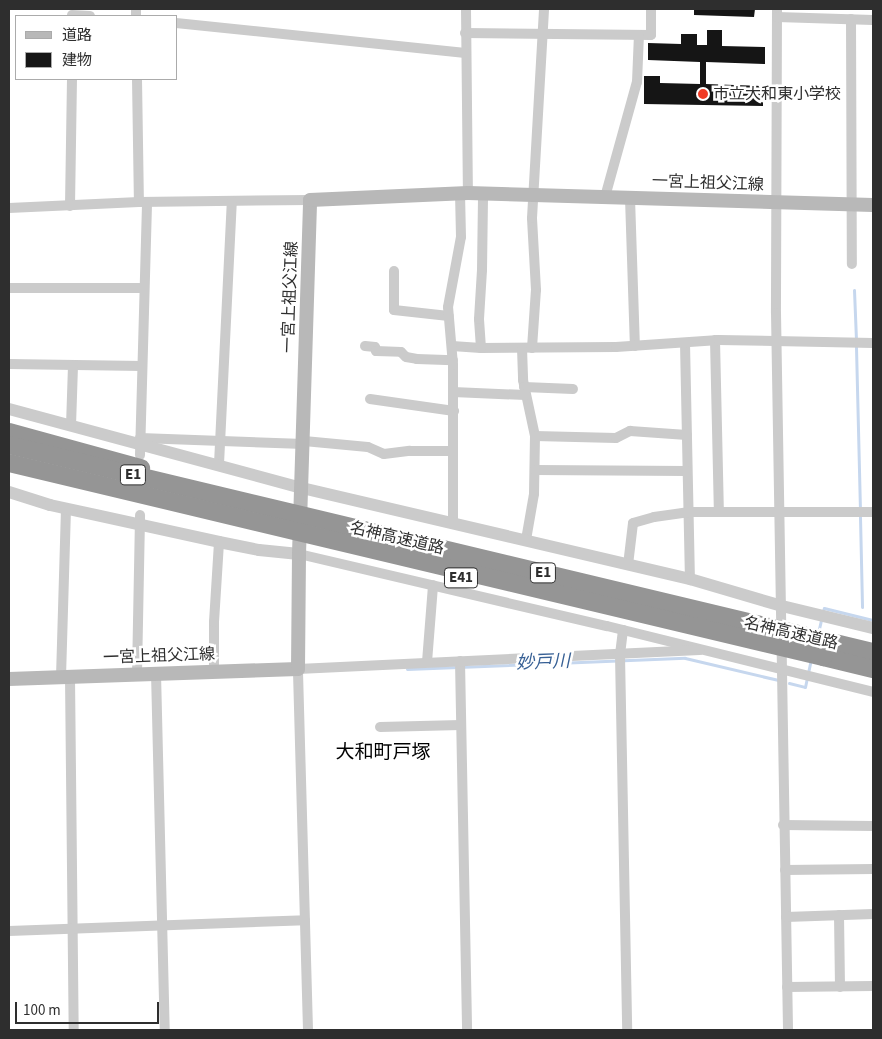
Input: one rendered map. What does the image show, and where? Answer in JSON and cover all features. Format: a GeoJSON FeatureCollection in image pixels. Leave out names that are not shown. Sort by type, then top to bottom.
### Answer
{"type":"FeatureCollection","features":[{"type":"Feature","properties":{"kind":"highway"},"geometry":{"type":"LineString","coordinates":[[9,432],[674,605]]}},
{"type":"Feature","properties":{"kind":"highway","name":"名神高速道路"},"geometry":{"type":"LineString","coordinates":[[9,446],[674,605],[825,649],[873,669]]}},
{"type":"Feature","properties":{"kind":"highway","name":"名神高速道路"},"geometry":{"type":"LineString","coordinates":[[9,463],[671,622],[825,649],[873,652]]}},
{"type":"Feature","properties":{"kind":"highway","name":"E41"},"geometry":{"type":"LineString","coordinates":[[9,472],[253,527],[550,599],[671,622]]}},
{"type":"Feature","properties":{"kind":"main road","name":"一宮上祖父江線"},"geometry":{"type":"LineString","coordinates":[[9,679],[298,669],[299,554],[304,443],[310,200],[464,193],[775,203],[873,204]]}},
{"type":"Feature","properties":{"kind":"street"},"geometry":{"type":"LineString","coordinates":[[454,522],[453,360],[449,316],[450,290],[461,237],[464,193],[466,9]]}},
{"type":"Feature","properties":{"kind":"street"},"geometry":{"type":"LineString","coordinates":[[526,540],[534,494],[535,470],[535,436],[525,391],[527,348],[536,290],[532,226],[544,9]]}},
{"type":"Feature","properties":{"kind":"street"},"geometry":{"type":"LineString","coordinates":[[465,33],[651,35],[651,9]]}},
{"type":"Feature","properties":{"kind":"street"},"geometry":{"type":"LineString","coordinates":[[788,1030],[776,341],[776,13],[873,20]]}},
{"type":"Feature","properties":{"kind":"street"},"geometry":{"type":"LineString","coordinates":[[851,19],[852,264]]}},
{"type":"Feature","properties":{"kind":"street"},"geometry":{"type":"LineString","coordinates":[[178,23],[465,53]]}},
{"type":"Feature","properties":{"kind":"street"},"geometry":{"type":"LineString","coordinates":[[605,197],[637,82],[639,35]]}},
{"type":"Feature","properties":{"kind":"street"},"geometry":{"type":"LineString","coordinates":[[70,206],[72,80]]}},
{"type":"Feature","properties":{"kind":"street"},"geometry":{"type":"LineString","coordinates":[[137,80],[143,202],[144,288],[140,446]]}},
{"type":"Feature","properties":{"kind":"street"},"geometry":{"type":"LineString","coordinates":[[481,348],[479,319],[483,194]]}},
{"type":"Feature","properties":{"kind":"street"},"geometry":{"type":"LineString","coordinates":[[630,198],[635,346]]}},
{"type":"Feature","properties":{"kind":"street"},"geometry":{"type":"LineString","coordinates":[[9,208],[143,202],[310,200]]}},
{"type":"Feature","properties":{"kind":"street"},"geometry":{"type":"LineString","coordinates":[[219,464],[232,201]]}},
{"type":"Feature","properties":{"kind":"street"},"geometry":{"type":"LineString","coordinates":[[394,271],[394,310],[449,316]]}},
{"type":"Feature","properties":{"kind":"street"},"geometry":{"type":"LineString","coordinates":[[9,288],[144,288]]}},
{"type":"Feature","properties":{"kind":"street"},"geometry":{"type":"LineString","coordinates":[[452,346],[481,348],[635,346],[715,340],[873,343]]}},
{"type":"Feature","properties":{"kind":"street"},"geometry":{"type":"LineString","coordinates":[[715,340],[719,512]]}},
{"type":"Feature","properties":{"kind":"street"},"geometry":{"type":"LineString","coordinates":[[685,343],[690,580]]}},
{"type":"Feature","properties":{"kind":"street"},"geometry":{"type":"LineString","coordinates":[[365,346],[375,347],[376,352],[401,352],[406,357],[417,359],[453,360]]}},
{"type":"Feature","properties":{"kind":"street"},"geometry":{"type":"LineString","coordinates":[[9,364],[142,366]]}},
{"type":"Feature","properties":{"kind":"street"},"geometry":{"type":"LineString","coordinates":[[71,426],[73,365]]}},
{"type":"Feature","properties":{"kind":"street"},"geometry":{"type":"LineString","coordinates":[[453,392],[573,389]]}},
{"type":"Feature","properties":{"kind":"street"},"geometry":{"type":"LineString","coordinates":[[370,399],[454,411]]}},
{"type":"Feature","properties":{"kind":"street"},"geometry":{"type":"LineString","coordinates":[[9,409],[140,446],[219,464],[302,488],[454,522],[690,580],[782,606],[873,628]]}},
{"type":"Feature","properties":{"kind":"street"},"geometry":{"type":"LineString","coordinates":[[535,436],[616,438],[630,431],[687,435]]}},
{"type":"Feature","properties":{"kind":"street"},"geometry":{"type":"LineString","coordinates":[[140,446],[221,441],[368,447],[384,454],[392,452],[454,450]]}},
{"type":"Feature","properties":{"kind":"street"},"geometry":{"type":"LineString","coordinates":[[535,470],[687,471]]}},
{"type":"Feature","properties":{"kind":"street"},"geometry":{"type":"LineString","coordinates":[[9,492],[66,508],[140,519],[219,542],[259,550],[299,554],[433,585],[873,692]]}},
{"type":"Feature","properties":{"kind":"street"},"geometry":{"type":"LineString","coordinates":[[66,508],[66,677],[74,1030]]}},
{"type":"Feature","properties":{"kind":"street"},"geometry":{"type":"LineString","coordinates":[[628,565],[633,522],[654,517],[688,512],[873,512]]}},
{"type":"Feature","properties":{"kind":"street"},"geometry":{"type":"LineString","coordinates":[[137,674],[136,632],[140,519]]}},
{"type":"Feature","properties":{"kind":"street"},"geometry":{"type":"LineString","coordinates":[[214,671],[214,622],[219,542]]}},
{"type":"Feature","properties":{"kind":"street"},"geometry":{"type":"LineString","coordinates":[[427,662],[433,585]]}},
{"type":"Feature","properties":{"kind":"street"},"geometry":{"type":"LineString","coordinates":[[622,630],[620,659],[627,1030]]}},
{"type":"Feature","properties":{"kind":"street"},"geometry":{"type":"LineString","coordinates":[[308,1030],[298,669],[427,662],[460,665],[620,659],[700,650]]}},
{"type":"Feature","properties":{"kind":"street"},"geometry":{"type":"LineString","coordinates":[[460,665],[467,1030]]}},
{"type":"Feature","properties":{"kind":"street"},"geometry":{"type":"LineString","coordinates":[[156,673],[165,1030]]}},
{"type":"Feature","properties":{"kind":"street"},"geometry":{"type":"LineString","coordinates":[[380,727],[461,724]]}},
{"type":"Feature","properties":{"kind":"street"},"geometry":{"type":"LineString","coordinates":[[783,825],[873,826]]}},
{"type":"Feature","properties":{"kind":"street"},"geometry":{"type":"LineString","coordinates":[[785,870],[873,870]]}},
{"type":"Feature","properties":{"kind":"street"},"geometry":{"type":"LineString","coordinates":[[786,917],[873,914]]}},
{"type":"Feature","properties":{"kind":"street"},"geometry":{"type":"LineString","coordinates":[[839,915],[840,987]]}},
{"type":"Feature","properties":{"kind":"street"},"geometry":{"type":"LineString","coordinates":[[9,931],[305,920]]}},
{"type":"Feature","properties":{"kind":"street"},"geometry":{"type":"LineString","coordinates":[[787,986],[873,986]]}},
{"type":"Feature","properties":{"kind":"building"},"geometry":{"type":"Polygon","coordinates":[[[694,9],[755,9],[754,17],[694,15],[694,9]]]}},
{"type":"Feature","properties":{"kind":"building"},"geometry":{"type":"Polygon","coordinates":[[[707,30],[722,30],[722,46],[765,47],[765,64],[706,62],[706,84],[763,86],[763,106],[644,104],[644,76],[660,76],[660,83],[700,84],[700,62],[648,60],[648,43],[681,44],[681,34],[697,34],[697,45],[707,45],[707,30]]]}},
{"type":"Feature","properties":{"kind":"waterway"},"geometry":{"type":"LineString","coordinates":[[854,290],[856,339]]}},
{"type":"Feature","properties":{"kind":"waterway"},"geometry":{"type":"LineString","coordinates":[[856,347],[860,509]]}},
{"type":"Feature","properties":{"kind":"waterway"},"geometry":{"type":"LineString","coordinates":[[860,517],[862,607]]}},
{"type":"Feature","properties":{"kind":"waterway","name":"妙戸川"},"geometry":{"type":"LineString","coordinates":[[822,614],[824,608],[873,620]]}},
{"type":"Feature","properties":{"kind":"waterway","name":"妙戸川"},"geometry":{"type":"LineString","coordinates":[[818,633],[821,620]]}},
{"type":"Feature","properties":{"kind":"waterway","name":"妙戸川"},"geometry":{"type":"LineString","coordinates":[[407,669],[685,658],[778,680]]}},
{"type":"Feature","properties":{"kind":"waterway","name":"妙戸川"},"geometry":{"type":"LineString","coordinates":[[789,683],[805,687],[811,659]]}},
{"type":"Feature","properties":{"kind":"place","name":"市立大和東小学校"},"geometry":{"type":"Point","coordinates":[703,94]}},
{"type":"Feature","properties":{"kind":"district","name":"大和町戸塚"},"geometry":{"type":"Point","coordinates":[383,753]}}]}
